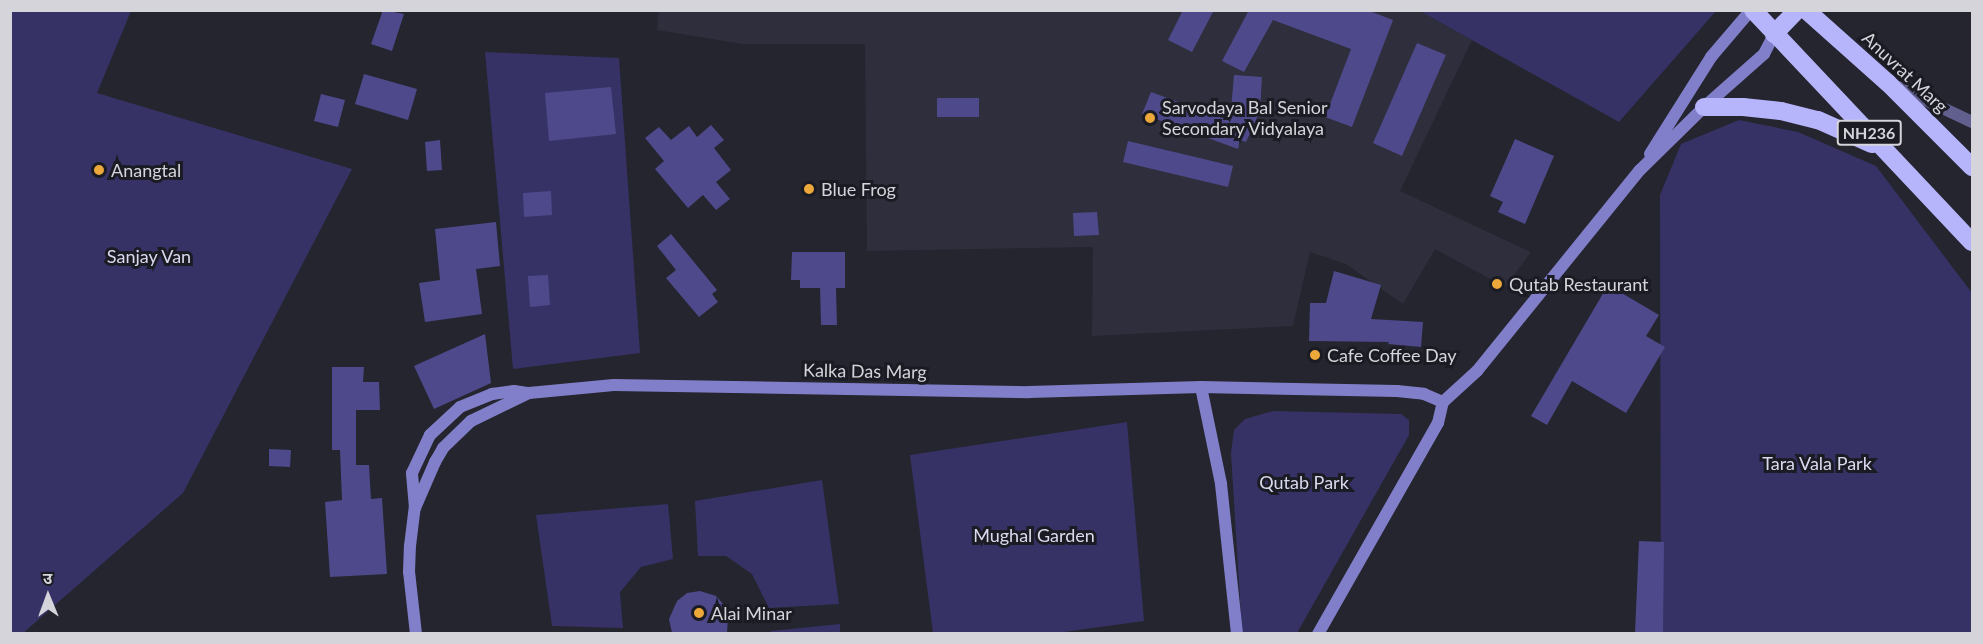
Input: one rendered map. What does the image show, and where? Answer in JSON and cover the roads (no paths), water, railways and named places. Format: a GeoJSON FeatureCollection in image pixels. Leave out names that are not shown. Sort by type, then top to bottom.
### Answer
{"type":"FeatureCollection","features":[{"type":"Feature","properties":{"kind":"highway","name":"NH236"},"geometry":{"type":"LineString","coordinates":[[1752,10],[1972,242]]}},
{"type":"Feature","properties":{"kind":"highway"},"geometry":{"type":"LineString","coordinates":[[1774,33],[1797,10]]}},
{"type":"Feature","properties":{"kind":"highway","name":"Anuvrat Marg"},"geometry":{"type":"LineString","coordinates":[[1806,10],[1888,83],[1972,167]]}},
{"type":"Feature","properties":{"kind":"highway"},"geometry":{"type":"LineString","coordinates":[[1704,107],[1743,107],[1808,118],[1853,134],[1887,152]]}},
{"type":"Feature","properties":{"kind":"street"},"geometry":{"type":"LineString","coordinates":[[1640,170],[1711,57],[1752,10]]}},
{"type":"Feature","properties":{"kind":"street"},"geometry":{"type":"LineString","coordinates":[[1318,633],[1438,423],[1443,402],[1477,370],[1640,170],[1704,107],[1764,54],[1774,33]]}},
{"type":"Feature","properties":{"kind":"street"},"geometry":{"type":"LineString","coordinates":[[1888,83],[1972,122]]}},
{"type":"Feature","properties":{"kind":"street","name":"Kalka Das Marg"},"geometry":{"type":"LineString","coordinates":[[416,633],[409,572],[415,508],[412,473],[430,435],[443,420],[460,407],[492,394],[614,385],[1029,392],[1201,387],[1397,391],[1424,394],[1443,402]]}},
{"type":"Feature","properties":{"kind":"street"},"geometry":{"type":"LineString","coordinates":[[1201,387],[1221,484],[1237,633]]}},
{"type":"Feature","properties":{"kind":"street","name":"Kalka Das Marg"},"geometry":{"type":"LineString","coordinates":[[415,508],[435,462],[455,435],[471,421],[529,393]]}},
{"type":"Feature","properties":{"kind":"place","name":"Sarvodaya Bal Senior Secondary Vidyalaya"},"geometry":{"type":"Point","coordinates":[1150,118]}},
{"type":"Feature","properties":{"kind":"place","name":"Anangtal"},"geometry":{"type":"Point","coordinates":[99,170]}},
{"type":"Feature","properties":{"kind":"place","name":"Blue Frog"},"geometry":{"type":"Point","coordinates":[809,189]}},
{"type":"Feature","properties":{"kind":"place","name":"Qutab Restaurant"},"geometry":{"type":"Point","coordinates":[1497,284]}},
{"type":"Feature","properties":{"kind":"place","name":"Cafe Coffee Day"},"geometry":{"type":"Point","coordinates":[1315,355]}},
{"type":"Feature","properties":{"kind":"place","name":"Alai Minar"},"geometry":{"type":"Point","coordinates":[699,613]}},
{"type":"Feature","properties":{"kind":"park label","name":"Sanjay Van"},"geometry":{"type":"Point","coordinates":[149,256]}},
{"type":"Feature","properties":{"kind":"park label","name":"Tara Vala Park"},"geometry":{"type":"Point","coordinates":[1817,463]}},
{"type":"Feature","properties":{"kind":"park label","name":"Qutab Park"},"geometry":{"type":"Point","coordinates":[1304,482]}},
{"type":"Feature","properties":{"kind":"park label","name":"Mughal Garden"},"geometry":{"type":"Point","coordinates":[1034,535]}}]}
